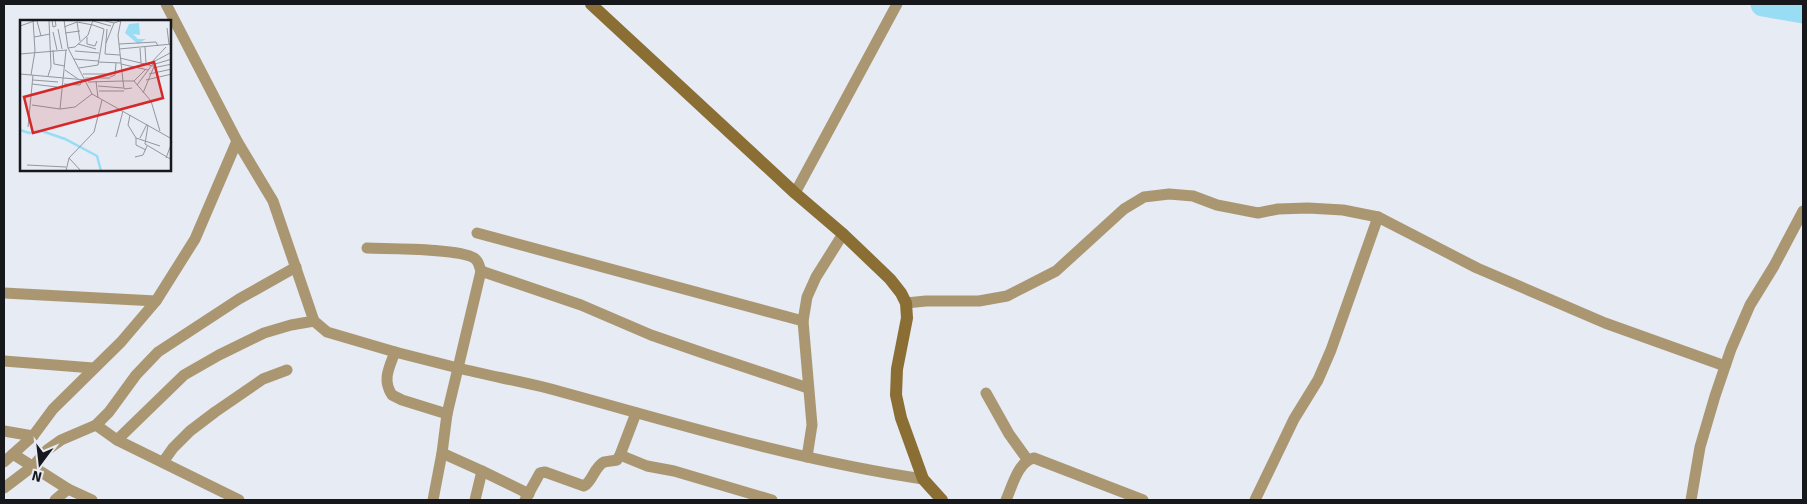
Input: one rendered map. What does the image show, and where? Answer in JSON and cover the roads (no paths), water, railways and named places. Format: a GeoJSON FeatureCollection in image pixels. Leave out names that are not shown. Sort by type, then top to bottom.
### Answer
{"type":"FeatureCollection","features":[{"type":"Feature","properties":{"kind":"street"},"geometry":{"type":"LineString","coordinates":[[166,4],[237,141],[273,201],[314,321],[327,332],[395,352],[544,388],[776,451],[872,471],[923,479]]}},
{"type":"Feature","properties":{"kind":"street"},"geometry":{"type":"LineString","coordinates":[[591,4],[890,279],[906,303],[907,318],[897,369],[896,395],[899,410],[923,479],[940,500]]}},
{"type":"Feature","properties":{"kind":"street"},"geometry":{"type":"LineString","coordinates":[[795,193],[897,4]]}},
{"type":"Feature","properties":{"kind":"street"},"geometry":{"type":"LineString","coordinates":[[4,462],[33,436],[53,410],[93,368],[122,342],[156,301],[195,239],[237,141]]}},
{"type":"Feature","properties":{"kind":"street"},"geometry":{"type":"LineString","coordinates":[[906,303],[979,301],[1007,296],[1056,271],[1124,209],[1144,197],[1169,194],[1193,196],[1217,205],[1258,213],[1308,208],[1343,210],[1378,217],[1477,268],[1605,323],[1726,366]]}},
{"type":"Feature","properties":{"kind":"street"},"geometry":{"type":"LineString","coordinates":[[1691,500],[1700,447],[1726,366],[1750,305],[1803,211]]}},
{"type":"Feature","properties":{"kind":"street"},"geometry":{"type":"LineString","coordinates":[[1255,500],[1294,419],[1318,380],[1331,350],[1378,217]]}},
{"type":"Feature","properties":{"kind":"street"},"geometry":{"type":"LineString","coordinates":[[477,234],[803,322]]}},
{"type":"Feature","properties":{"kind":"street"},"geometry":{"type":"LineString","coordinates":[[807,457],[812,425],[803,322],[807,296],[816,277],[843,234]]}},
{"type":"Feature","properties":{"kind":"street"},"geometry":{"type":"LineString","coordinates":[[367,248],[464,254],[475,258],[479,263],[481,271],[447,414],[442,453],[432,500]]}},
{"type":"Feature","properties":{"kind":"street"},"geometry":{"type":"LineString","coordinates":[[4,488],[33,466],[47,450],[61,440],[96,425],[109,412],[136,375],[158,352],[240,299],[296,267]]}},
{"type":"Feature","properties":{"kind":"street"},"geometry":{"type":"LineString","coordinates":[[481,271],[580,306],[651,335],[755,372],[808,388]]}},
{"type":"Feature","properties":{"kind":"street"},"geometry":{"type":"LineString","coordinates":[[4,293],[156,301]]}},
{"type":"Feature","properties":{"kind":"street"},"geometry":{"type":"LineString","coordinates":[[117,440],[184,375],[264,333],[314,321]]}},
{"type":"Feature","properties":{"kind":"street"},"geometry":{"type":"LineString","coordinates":[[395,352],[386,383],[392,396],[447,414]]}},
{"type":"Feature","properties":{"kind":"street"},"geometry":{"type":"LineString","coordinates":[[4,361],[93,368]]}},
{"type":"Feature","properties":{"kind":"street"},"geometry":{"type":"LineString","coordinates":[[163,462],[173,448],[208,417],[263,379],[288,370]]}},
{"type":"Feature","properties":{"kind":"street"},"geometry":{"type":"LineString","coordinates":[[986,394],[1009,434],[1027,459],[1040,460],[1143,500]]}},
{"type":"Feature","properties":{"kind":"street"},"geometry":{"type":"LineString","coordinates":[[442,453],[482,471],[527,497],[540,474],[545,472],[584,486],[601,464],[606,461],[616,460],[620,456],[636,413]]}},
{"type":"Feature","properties":{"kind":"street"},"geometry":{"type":"LineString","coordinates":[[96,425],[117,440],[239,500]]}},
{"type":"Feature","properties":{"kind":"street"},"geometry":{"type":"LineString","coordinates":[[4,431],[33,436]]}},
{"type":"Feature","properties":{"kind":"street"},"geometry":{"type":"LineString","coordinates":[[14,454],[68,489],[92,500]]}},
{"type":"Feature","properties":{"kind":"street"},"geometry":{"type":"LineString","coordinates":[[620,456],[647,466],[674,471],[772,500]]}},
{"type":"Feature","properties":{"kind":"street"},"geometry":{"type":"LineString","coordinates":[[1006,500],[1027,459]]}},
{"type":"Feature","properties":{"kind":"street"},"geometry":{"type":"LineString","coordinates":[[474,500],[482,471]]}},
{"type":"Feature","properties":{"kind":"street"},"geometry":{"type":"LineString","coordinates":[[55,500],[68,489]]}},
{"type":"Feature","properties":{"kind":"waterway"},"geometry":{"type":"LineString","coordinates":[[1763,4],[1803,11]]}}]}
